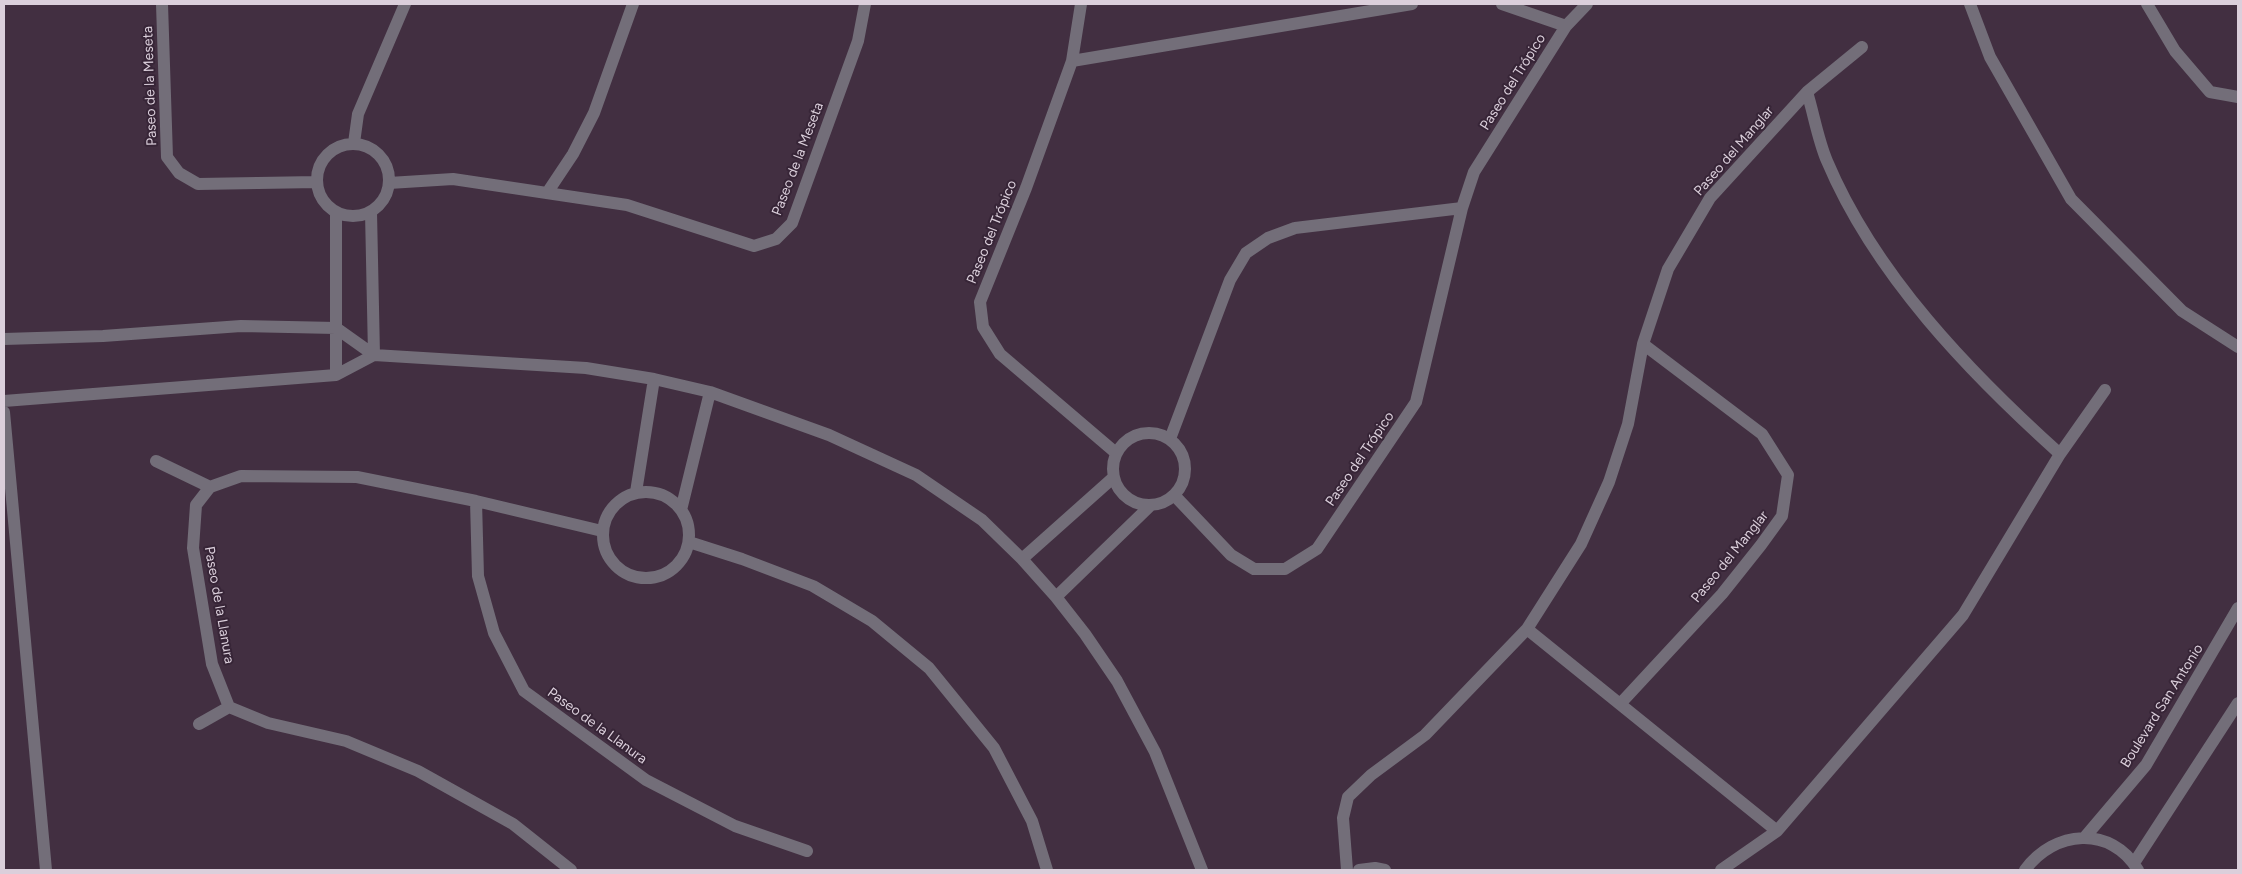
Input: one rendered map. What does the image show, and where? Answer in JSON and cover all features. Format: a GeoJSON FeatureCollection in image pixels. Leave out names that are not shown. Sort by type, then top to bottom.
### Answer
{"type":"FeatureCollection","features":[{"type":"Feature","properties":{"kind":"street","name":"Paseo de la Meseta"},"geometry":{"type":"LineString","coordinates":[[162,4],[167,157],[179,173],[198,184],[317,182]]}},
{"type":"Feature","properties":{"kind":"street"},"geometry":{"type":"LineString","coordinates":[[354,143],[358,114],[405,4]]}},
{"type":"Feature","properties":{"kind":"street"},"geometry":{"type":"LineString","coordinates":[[547,193],[573,154],[594,113],[633,4]]}},
{"type":"Feature","properties":{"kind":"street","name":"Paseo de la Meseta"},"geometry":{"type":"LineString","coordinates":[[389,183],[453,180],[547,193],[627,205],[754,246],[776,238],[792,223],[858,41],[866,4]]}},
{"type":"Feature","properties":{"kind":"street","name":"Paseo del Trópico"},"geometry":{"type":"LineString","coordinates":[[1081,4],[1072,61],[1026,188],[980,302],[983,327],[1000,354],[1116,452]]}},
{"type":"Feature","properties":{"kind":"street"},"geometry":{"type":"LineString","coordinates":[[1072,61],[1412,4]]}},
{"type":"Feature","properties":{"kind":"street","name":"Paseo del Trópico"},"geometry":{"type":"LineString","coordinates":[[1502,4],[1566,26]]}},
{"type":"Feature","properties":{"kind":"street","name":"Paseo del Trópico"},"geometry":{"type":"LineString","coordinates":[[1174,495],[1231,555],[1254,570],[1285,569],[1317,549],[1416,402],[1462,208],[1474,172],[1566,26],[1587,4]]}},
{"type":"Feature","properties":{"kind":"street"},"geometry":{"type":"LineString","coordinates":[[1970,4],[1990,57],[2071,199],[2182,311],[2238,346]]}},
{"type":"Feature","properties":{"kind":"street"},"geometry":{"type":"LineString","coordinates":[[2147,4],[2175,51],[2210,92],[2234,98],[2238,97]]}},
{"type":"Feature","properties":{"kind":"street","name":"Paseo del Manglar"},"geometry":{"type":"LineString","coordinates":[[1347,870],[1343,818],[1348,798],[1371,775],[1425,735],[1527,629],[1581,544],[1609,482],[1628,424],[1643,344],[1668,269],[1710,198],[1807,92],[1862,47]]}},
{"type":"Feature","properties":{"kind":"street"},"geometry":{"type":"LineString","coordinates":[[1807,92],[1827,160],[1866,236],[1905,290],[1952,346],[2004,403],[2060,454]]}},
{"type":"Feature","properties":{"kind":"street"},"geometry":{"type":"LineString","coordinates":[[354,143],[366,145],[376,151],[384,160],[388,170],[389,183],[384,199],[371,212],[360,216],[348,216],[336,212],[326,205],[320,195],[317,182],[322,159],[331,150],[342,145],[354,143]]}},
{"type":"Feature","properties":{"kind":"street"},"geometry":{"type":"LineString","coordinates":[[1170,439],[1230,280],[1246,253],[1268,238],[1295,228],[1462,208]]}},
{"type":"Feature","properties":{"kind":"street"},"geometry":{"type":"LineString","coordinates":[[336,212],[336,375]]}},
{"type":"Feature","properties":{"kind":"street"},"geometry":{"type":"LineString","coordinates":[[371,212],[374,355]]}},
{"type":"Feature","properties":{"kind":"street"},"geometry":{"type":"LineString","coordinates":[[4,340],[103,336],[241,326],[336,328],[374,355]]}},
{"type":"Feature","properties":{"kind":"street","name":"Paseo del Manglar"},"geometry":{"type":"LineString","coordinates":[[1620,704],[1722,594],[1761,545],[1782,516],[1788,475],[1762,434],[1643,344]]}},
{"type":"Feature","properties":{"kind":"street"},"geometry":{"type":"LineString","coordinates":[[4,401],[336,375],[374,355],[586,368],[654,379],[710,392],[830,435],[916,475],[982,520],[1022,559],[1056,597],[1085,634],[1117,681],[1155,752],[1202,870]]}},
{"type":"Feature","properties":{"kind":"street"},"geometry":{"type":"LineString","coordinates":[[636,492],[654,379]]}},
{"type":"Feature","properties":{"kind":"street"},"geometry":{"type":"LineString","coordinates":[[1721,870],[1777,831],[1963,615],[2060,454],[2104,390]]}},
{"type":"Feature","properties":{"kind":"street"},"geometry":{"type":"LineString","coordinates":[[681,510],[710,392]]}},
{"type":"Feature","properties":{"kind":"street"},"geometry":{"type":"LineString","coordinates":[[4,412],[46,870]]}},
{"type":"Feature","properties":{"kind":"street"},"geometry":{"type":"LineString","coordinates":[[1147,432],[1159,434],[1170,439],[1179,449],[1185,466],[1182,485],[1174,495],[1164,502],[1151,505],[1139,504],[1127,498],[1119,489],[1114,477],[1113,464],[1116,452],[1124,442],[1134,435],[1147,432]]}},
{"type":"Feature","properties":{"kind":"street"},"geometry":{"type":"LineString","coordinates":[[156,461],[210,487],[241,476],[357,477],[476,501],[602,531]]}},
{"type":"Feature","properties":{"kind":"street"},"geometry":{"type":"LineString","coordinates":[[1022,559],[1114,477]]}},
{"type":"Feature","properties":{"kind":"street","name":"Paseo de la Llanura"},"geometry":{"type":"LineString","coordinates":[[210,487],[196,505],[193,548],[212,664],[229,707]]}},
{"type":"Feature","properties":{"kind":"street"},"geometry":{"type":"LineString","coordinates":[[649,491],[661,494],[672,500],[681,510],[689,530],[689,542],[684,557],[672,570],[657,577],[640,578],[625,573],[611,562],[604,548],[602,531],[605,517],[623,497],[636,492],[649,491]]}},
{"type":"Feature","properties":{"kind":"street","name":"Paseo de la Llanura"},"geometry":{"type":"LineString","coordinates":[[476,501],[478,576],[494,634],[524,691],[646,780],[735,826],[807,851]]}},
{"type":"Feature","properties":{"kind":"street"},"geometry":{"type":"LineString","coordinates":[[1056,597],[1151,505]]}},
{"type":"Feature","properties":{"kind":"street"},"geometry":{"type":"LineString","coordinates":[[689,542],[742,559],[813,586],[872,621],[929,668],[994,748],[1032,821],[1047,870]]}},
{"type":"Feature","properties":{"kind":"street","name":"Boulevard San Antonio"},"geometry":{"type":"LineString","coordinates":[[2085,838],[2146,765],[2238,608]]}},
{"type":"Feature","properties":{"kind":"street"},"geometry":{"type":"LineString","coordinates":[[1527,629],[1777,831]]}},
{"type":"Feature","properties":{"kind":"street"},"geometry":{"type":"LineString","coordinates":[[2025,870],[2034,858],[2049,846],[2066,839],[2085,838],[2104,841],[2120,850],[2136,867],[2238,703]]}},
{"type":"Feature","properties":{"kind":"street"},"geometry":{"type":"LineString","coordinates":[[199,724],[229,707],[268,723],[346,741],[418,771],[513,824],[571,870]]}},
{"type":"Feature","properties":{"kind":"street"},"geometry":{"type":"LineString","coordinates":[[1191,842],[1192,870]]}},
{"type":"Feature","properties":{"kind":"street"},"geometry":{"type":"LineString","coordinates":[[1359,870],[1375,868],[1385,870]]}}]}
